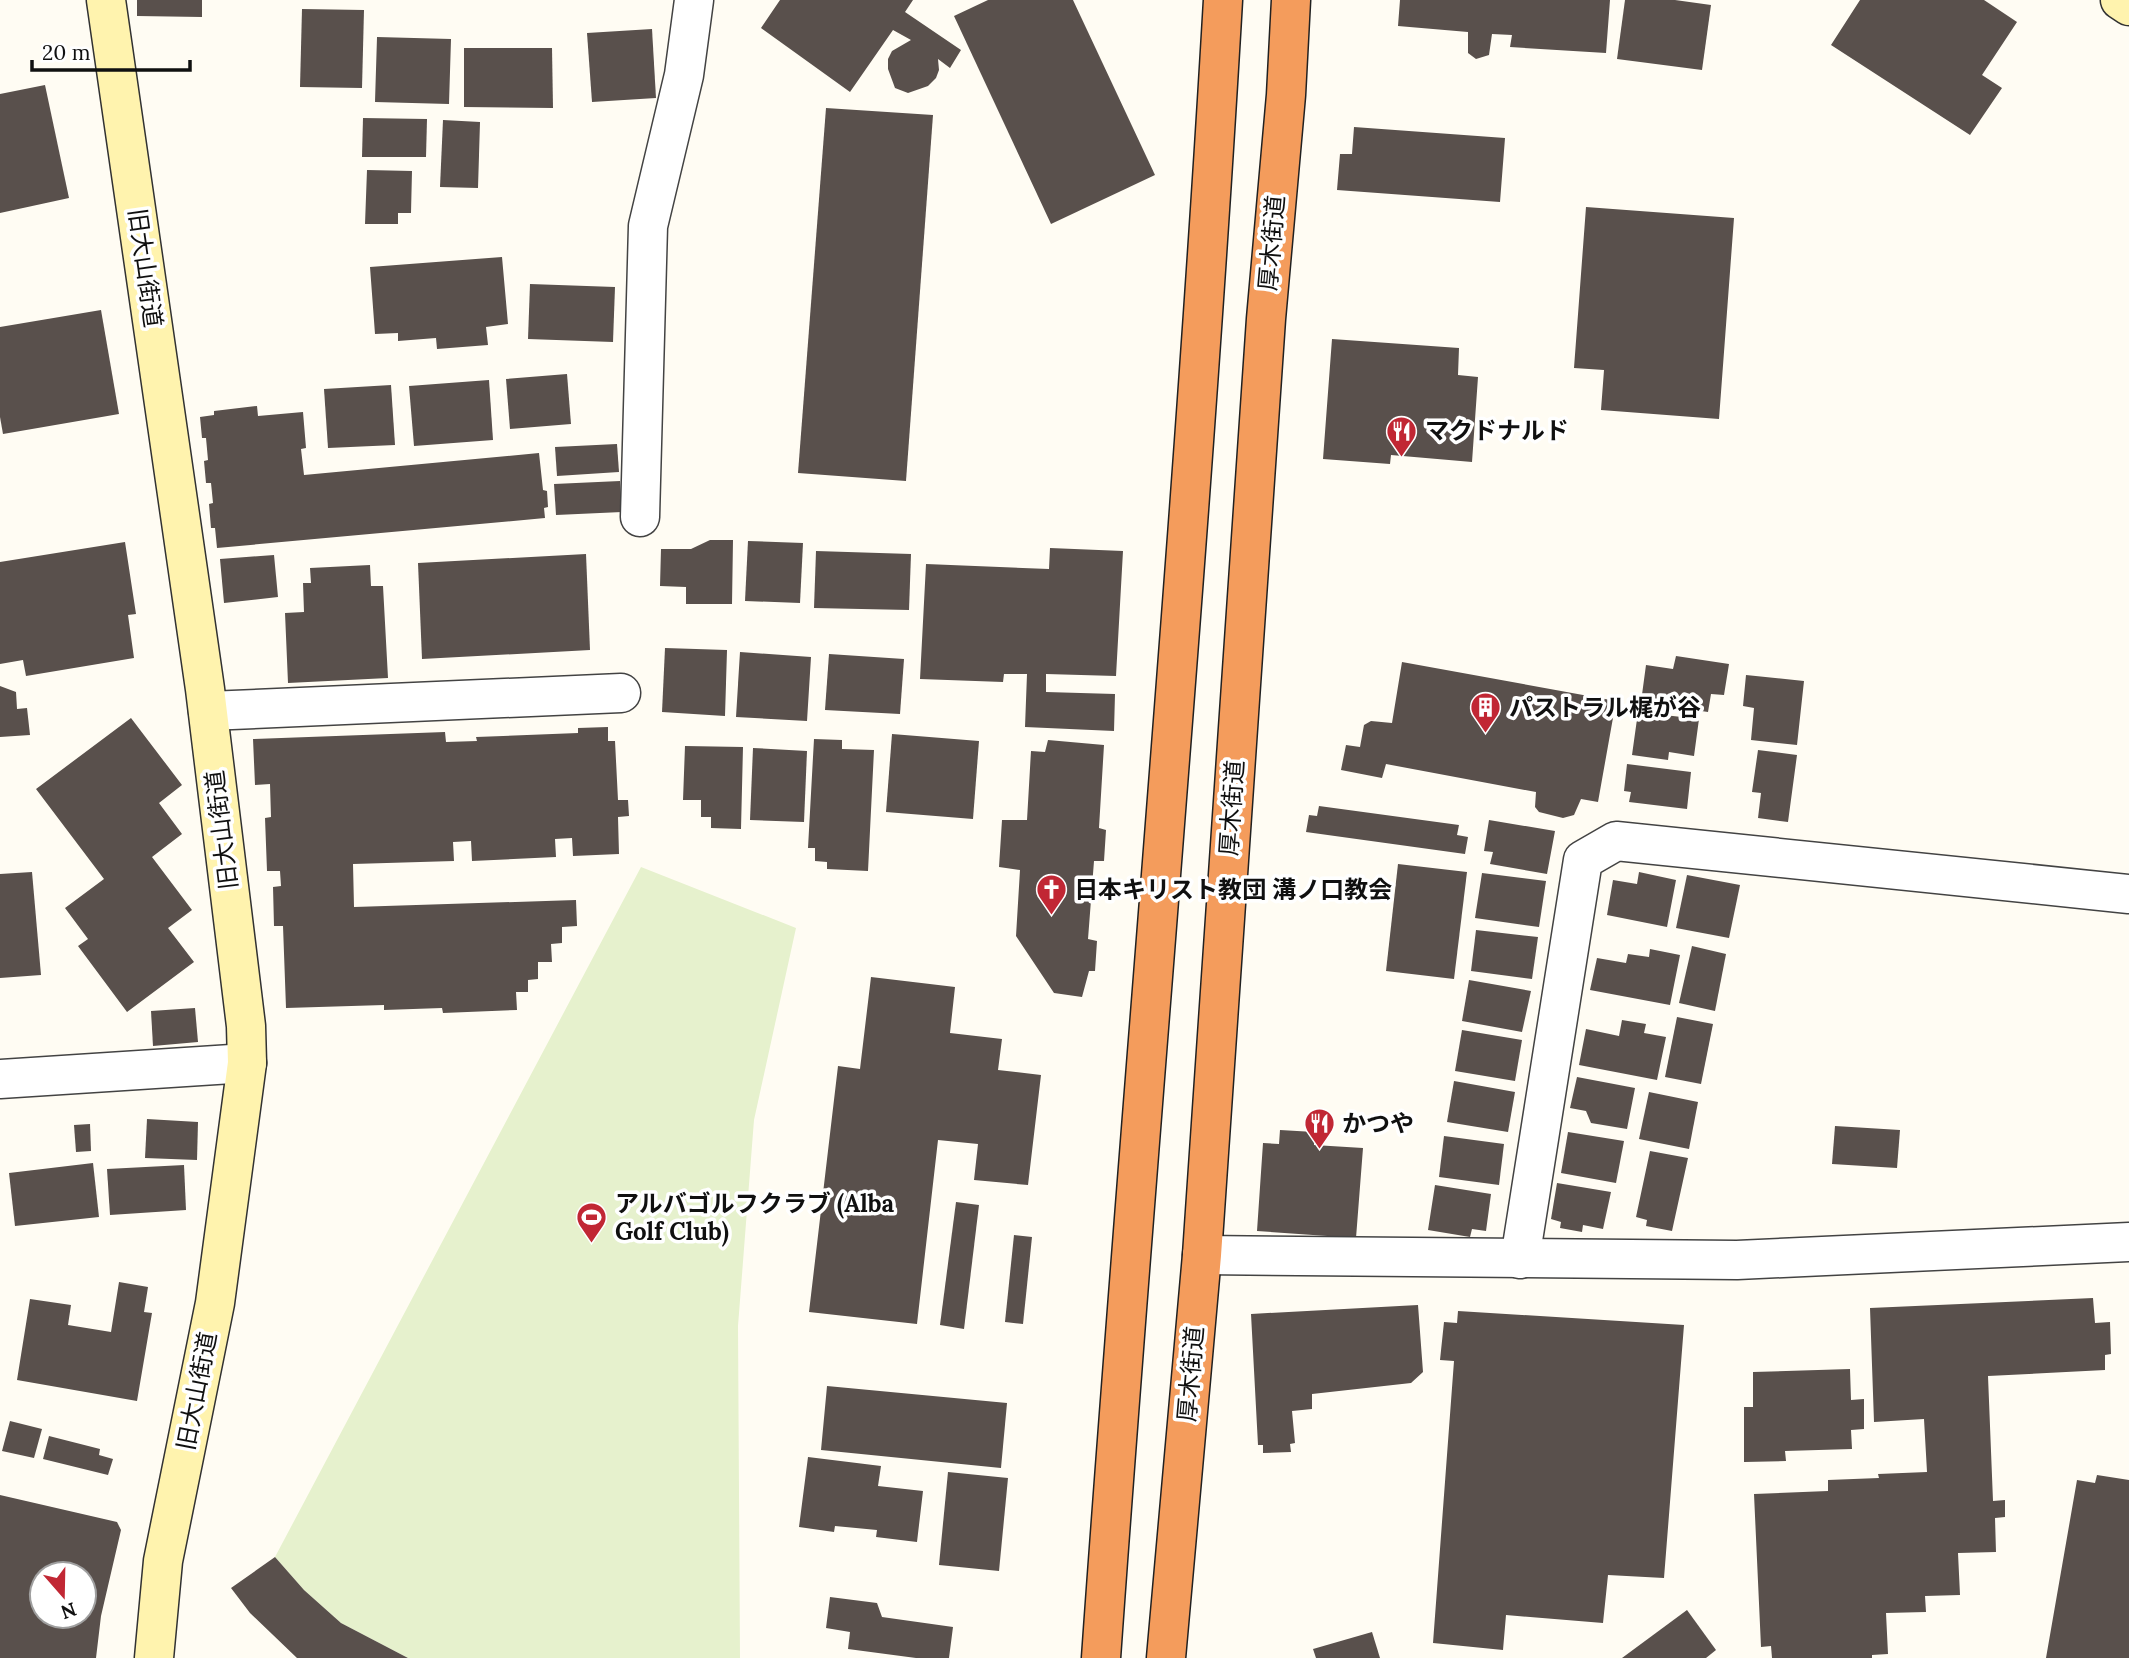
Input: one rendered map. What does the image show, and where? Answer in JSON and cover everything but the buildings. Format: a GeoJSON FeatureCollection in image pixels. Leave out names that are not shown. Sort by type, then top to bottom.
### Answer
{"type":"FeatureCollection","features":[{"type":"Feature","properties":{"kind":"highway"},"geometry":{"type":"LineString","coordinates":[[1101,1658],[1125,1315],[1172,744],[1223,0]]}},
{"type":"Feature","properties":{"kind":"highway","name":"厚木街道"},"geometry":{"type":"LineString","coordinates":[[1166,1658],[1202,1255],[1265,333],[1286,95],[1291,0]]}},
{"type":"Feature","properties":{"kind":"street","name":"旧大山街道"},"geometry":{"type":"LineString","coordinates":[[106,0],[208,711],[246,1026],[247,1063],[215,1303],[163,1561],[154,1658]]}},
{"type":"Feature","properties":{"kind":"street"},"geometry":{"type":"LineString","coordinates":[[640,517],[648,226],[684,75],[694,0]]}},
{"type":"Feature","properties":{"kind":"street"},"geometry":{"type":"LineString","coordinates":[[2120,0],[2129,6]]}},
{"type":"Feature","properties":{"kind":"street"},"geometry":{"type":"LineString","coordinates":[[208,711],[621,694]]}},
{"type":"Feature","properties":{"kind":"street"},"geometry":{"type":"LineString","coordinates":[[1520,1259],[1583,860],[1616,841],[2129,894]]}},
{"type":"Feature","properties":{"kind":"street"},"geometry":{"type":"LineString","coordinates":[[0,1079],[247,1063]]}},
{"type":"Feature","properties":{"kind":"street"},"geometry":{"type":"LineString","coordinates":[[1202,1255],[1737,1259],[2129,1242]]}},
{"type":"Feature","properties":{"kind":"green space","name":"アルバゴルフクラブ (Alba Golf Club)"},"geometry":{"type":"Polygon","coordinates":[[[641,867],[796,928],[754,1120],[738,1326],[740,1658],[408,1658],[341,1623],[304,1590],[275,1557],[641,867]]]}},
{"type":"Feature","properties":{"kind":"place","name":"マクドナルド"},"geometry":{"type":"Point","coordinates":[1402,458]}},
{"type":"Feature","properties":{"kind":"place","name":"パストラル梶が谷"},"geometry":{"type":"Point","coordinates":[1486,735]}},
{"type":"Feature","properties":{"kind":"place","name":"日本キリスト教団 溝ノ口教会"},"geometry":{"type":"Point","coordinates":[1051,917]}},
{"type":"Feature","properties":{"kind":"place","name":"かつや"},"geometry":{"type":"Point","coordinates":[1319,1151]}},
{"type":"Feature","properties":{"kind":"place","name":"アルバゴルフクラブ (Alba Golf Club)"},"geometry":{"type":"Point","coordinates":[592,1245]}}]}
